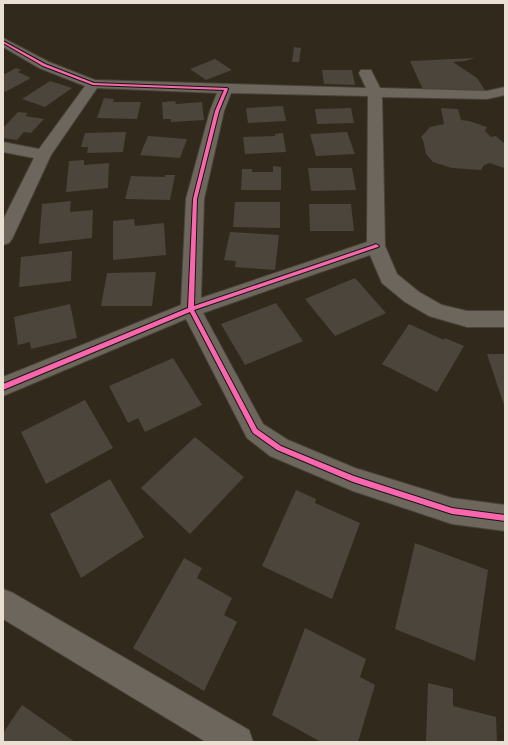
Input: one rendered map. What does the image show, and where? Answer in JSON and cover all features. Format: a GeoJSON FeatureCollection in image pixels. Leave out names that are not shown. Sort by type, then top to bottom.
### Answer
{"type":"FeatureCollection","features":[{"type":"Feature","properties":{"kind":"street"},"geometry":{"type":"LineString","coordinates":[[3,42],[44,65],[93,84],[226,90],[375,93],[487,95],[505,92]]}},
{"type":"Feature","properties":{"kind":"street"},"geometry":{"type":"LineString","coordinates":[[366,73],[375,93],[376,246],[390,278],[412,297],[436,311],[467,319],[505,319]]}},
{"type":"Feature","properties":{"kind":"street"},"geometry":{"type":"LineString","coordinates":[[3,239],[43,155],[93,84]]}},
{"type":"Feature","properties":{"kind":"street"},"geometry":{"type":"LineString","coordinates":[[226,90],[217,111],[195,199],[191,309],[255,431],[279,448],[353,479],[452,511],[505,518]]}},
{"type":"Feature","properties":{"kind":"street"},"geometry":{"type":"LineString","coordinates":[[3,147],[43,155]]}},
{"type":"Feature","properties":{"kind":"street"},"geometry":{"type":"LineString","coordinates":[[3,387],[191,309],[376,246]]}},
{"type":"Feature","properties":{"kind":"street"},"geometry":{"type":"LineString","coordinates":[[3,603],[237,742]]}},
{"type":"Feature","properties":{"kind":"building"},"geometry":{"type":"Polygon","coordinates":[[[294,47],[301,48],[299,62],[292,62],[294,47]]]}},
{"type":"Feature","properties":{"kind":"building"},"geometry":{"type":"Polygon","coordinates":[[[475,58],[453,62],[477,78],[485,90],[424,92],[410,61],[475,58]]]}},
{"type":"Feature","properties":{"kind":"building"},"geometry":{"type":"Polygon","coordinates":[[[215,59],[232,70],[206,80],[190,69],[215,59]]]}},
{"type":"Feature","properties":{"kind":"building"},"geometry":{"type":"Polygon","coordinates":[[[16,68],[21,70],[18,72],[31,78],[5,92],[3,91],[3,75],[16,68]]]}},
{"type":"Feature","properties":{"kind":"building"},"geometry":{"type":"Polygon","coordinates":[[[322,70],[352,70],[355,85],[324,84],[322,70]]]}},
{"type":"Feature","properties":{"kind":"building"},"geometry":{"type":"Polygon","coordinates":[[[50,81],[72,88],[45,107],[22,99],[50,81]]]}},
{"type":"Feature","properties":{"kind":"building"},"geometry":{"type":"Polygon","coordinates":[[[104,98],[114,99],[113,102],[141,102],[137,119],[97,118],[104,98]]]}},
{"type":"Feature","properties":{"kind":"building"},"geometry":{"type":"Polygon","coordinates":[[[175,101],[176,104],[202,102],[204,120],[171,122],[171,119],[163,119],[162,102],[175,101]]]}},
{"type":"Feature","properties":{"kind":"building"},"geometry":{"type":"Polygon","coordinates":[[[283,106],[286,121],[248,123],[246,108],[283,106]]]}},
{"type":"Feature","properties":{"kind":"building"},"geometry":{"type":"Polygon","coordinates":[[[351,108],[354,123],[317,124],[315,109],[351,108]]]}},
{"type":"Feature","properties":{"kind":"building"},"geometry":{"type":"Polygon","coordinates":[[[441,108],[458,109],[461,120],[487,127],[485,131],[491,137],[496,136],[505,144],[504,168],[490,163],[484,165],[481,170],[452,168],[433,162],[426,154],[421,137],[430,127],[444,124],[441,108]]]}},
{"type":"Feature","properties":{"kind":"building"},"geometry":{"type":"Polygon","coordinates":[[[18,112],[28,113],[25,116],[44,119],[31,133],[24,132],[17,140],[3,138],[3,128],[18,112]]]}},
{"type":"Feature","properties":{"kind":"building"},"geometry":{"type":"Polygon","coordinates":[[[126,132],[123,152],[87,153],[88,147],[81,147],[85,133],[126,132]]]}},
{"type":"Feature","properties":{"kind":"building"},"geometry":{"type":"Polygon","coordinates":[[[347,132],[355,154],[316,156],[310,134],[347,132]]]}},
{"type":"Feature","properties":{"kind":"building"},"geometry":{"type":"Polygon","coordinates":[[[283,133],[286,152],[245,154],[243,137],[275,136],[275,134],[283,133]]]}},
{"type":"Feature","properties":{"kind":"building"},"geometry":{"type":"Polygon","coordinates":[[[148,136],[187,139],[180,158],[140,155],[148,136]]]}},
{"type":"Feature","properties":{"kind":"building"},"geometry":{"type":"Polygon","coordinates":[[[84,160],[84,165],[109,163],[108,188],[66,192],[69,161],[84,160]]]}},
{"type":"Feature","properties":{"kind":"building"},"geometry":{"type":"Polygon","coordinates":[[[273,166],[281,167],[281,190],[241,190],[242,169],[252,169],[252,172],[273,172],[273,166]]]}},
{"type":"Feature","properties":{"kind":"building"},"geometry":{"type":"Polygon","coordinates":[[[308,168],[352,168],[356,190],[311,191],[308,168]]]}},
{"type":"Feature","properties":{"kind":"building"},"geometry":{"type":"Polygon","coordinates":[[[165,175],[175,175],[170,200],[125,199],[131,176],[165,177],[165,175]]]}},
{"type":"Feature","properties":{"kind":"building"},"geometry":{"type":"Polygon","coordinates":[[[71,201],[70,212],[93,210],[92,238],[39,244],[42,204],[71,201]]]}},
{"type":"Feature","properties":{"kind":"building"},"geometry":{"type":"Polygon","coordinates":[[[235,202],[280,202],[280,228],[233,227],[235,202]]]}},
{"type":"Feature","properties":{"kind":"building"},"geometry":{"type":"Polygon","coordinates":[[[309,204],[351,204],[354,231],[310,231],[309,204]]]}},
{"type":"Feature","properties":{"kind":"building"},"geometry":{"type":"Polygon","coordinates":[[[134,219],[135,226],[164,223],[166,255],[113,260],[113,221],[134,219]]]}},
{"type":"Feature","properties":{"kind":"building"},"geometry":{"type":"Polygon","coordinates":[[[230,232],[279,235],[275,270],[235,267],[236,261],[224,260],[230,232]]]}},
{"type":"Feature","properties":{"kind":"building"},"geometry":{"type":"Polygon","coordinates":[[[72,251],[71,281],[19,287],[21,257],[72,251]]]}},
{"type":"Feature","properties":{"kind":"building"},"geometry":{"type":"Polygon","coordinates":[[[156,272],[152,306],[101,306],[107,273],[156,272]]]}},
{"type":"Feature","properties":{"kind":"building"},"geometry":{"type":"Polygon","coordinates":[[[355,278],[386,313],[335,336],[305,299],[355,278]]]}},
{"type":"Feature","properties":{"kind":"building"},"geometry":{"type":"Polygon","coordinates":[[[276,303],[303,341],[245,365],[221,324],[276,303]]]}},
{"type":"Feature","properties":{"kind":"building"},"geometry":{"type":"Polygon","coordinates":[[[70,304],[77,338],[31,349],[30,342],[18,345],[14,317],[70,304]]]}},
{"type":"Feature","properties":{"kind":"building"},"geometry":{"type":"Polygon","coordinates":[[[409,324],[444,340],[445,338],[464,346],[437,392],[382,364],[409,324]]]}},
{"type":"Feature","properties":{"kind":"building"},"geometry":{"type":"Polygon","coordinates":[[[487,354],[505,354],[505,408],[487,354]]]}},
{"type":"Feature","properties":{"kind":"building"},"geometry":{"type":"Polygon","coordinates":[[[173,358],[202,405],[145,432],[138,418],[128,423],[109,386],[173,358]]]}},
{"type":"Feature","properties":{"kind":"building"},"geometry":{"type":"Polygon","coordinates":[[[85,400],[113,448],[46,484],[21,432],[85,400]]]}},
{"type":"Feature","properties":{"kind":"building"},"geometry":{"type":"Polygon","coordinates":[[[195,437],[244,477],[190,534],[141,488],[195,437]]]}},
{"type":"Feature","properties":{"kind":"building"},"geometry":{"type":"Polygon","coordinates":[[[110,479],[144,537],[81,578],[50,514],[110,479]]]}},
{"type":"Feature","properties":{"kind":"building"},"geometry":{"type":"Polygon","coordinates":[[[296,490],[316,499],[315,503],[360,523],[332,599],[262,566],[296,490]]]}},
{"type":"Feature","properties":{"kind":"building"},"geometry":{"type":"Polygon","coordinates":[[[415,543],[488,570],[475,661],[395,629],[415,543]]]}},
{"type":"Feature","properties":{"kind":"building"},"geometry":{"type":"Polygon","coordinates":[[[184,558],[202,568],[197,578],[232,598],[224,615],[237,622],[204,691],[133,648],[184,558]]]}},
{"type":"Feature","properties":{"kind":"building"},"geometry":{"type":"Polygon","coordinates":[[[305,628],[366,659],[360,677],[375,685],[358,742],[321,742],[272,715],[305,628]]]}},
{"type":"Feature","properties":{"kind":"building"},"geometry":{"type":"Polygon","coordinates":[[[428,683],[453,689],[453,706],[496,717],[497,742],[426,742],[428,683]]]}},
{"type":"Feature","properties":{"kind":"building"},"geometry":{"type":"Polygon","coordinates":[[[22,705],[75,742],[3,742],[3,733],[22,705]]]}},
{"type":"Feature","properties":{"kind":"cycle path"},"geometry":{"type":"LineString","coordinates":[[3,42],[44,65],[93,84],[226,89],[217,111],[195,199],[191,309],[255,431],[279,448],[353,479],[452,511],[505,518]]}},
{"type":"Feature","properties":{"kind":"cycle path"},"geometry":{"type":"LineString","coordinates":[[3,387],[191,309],[376,246]]}}]}
